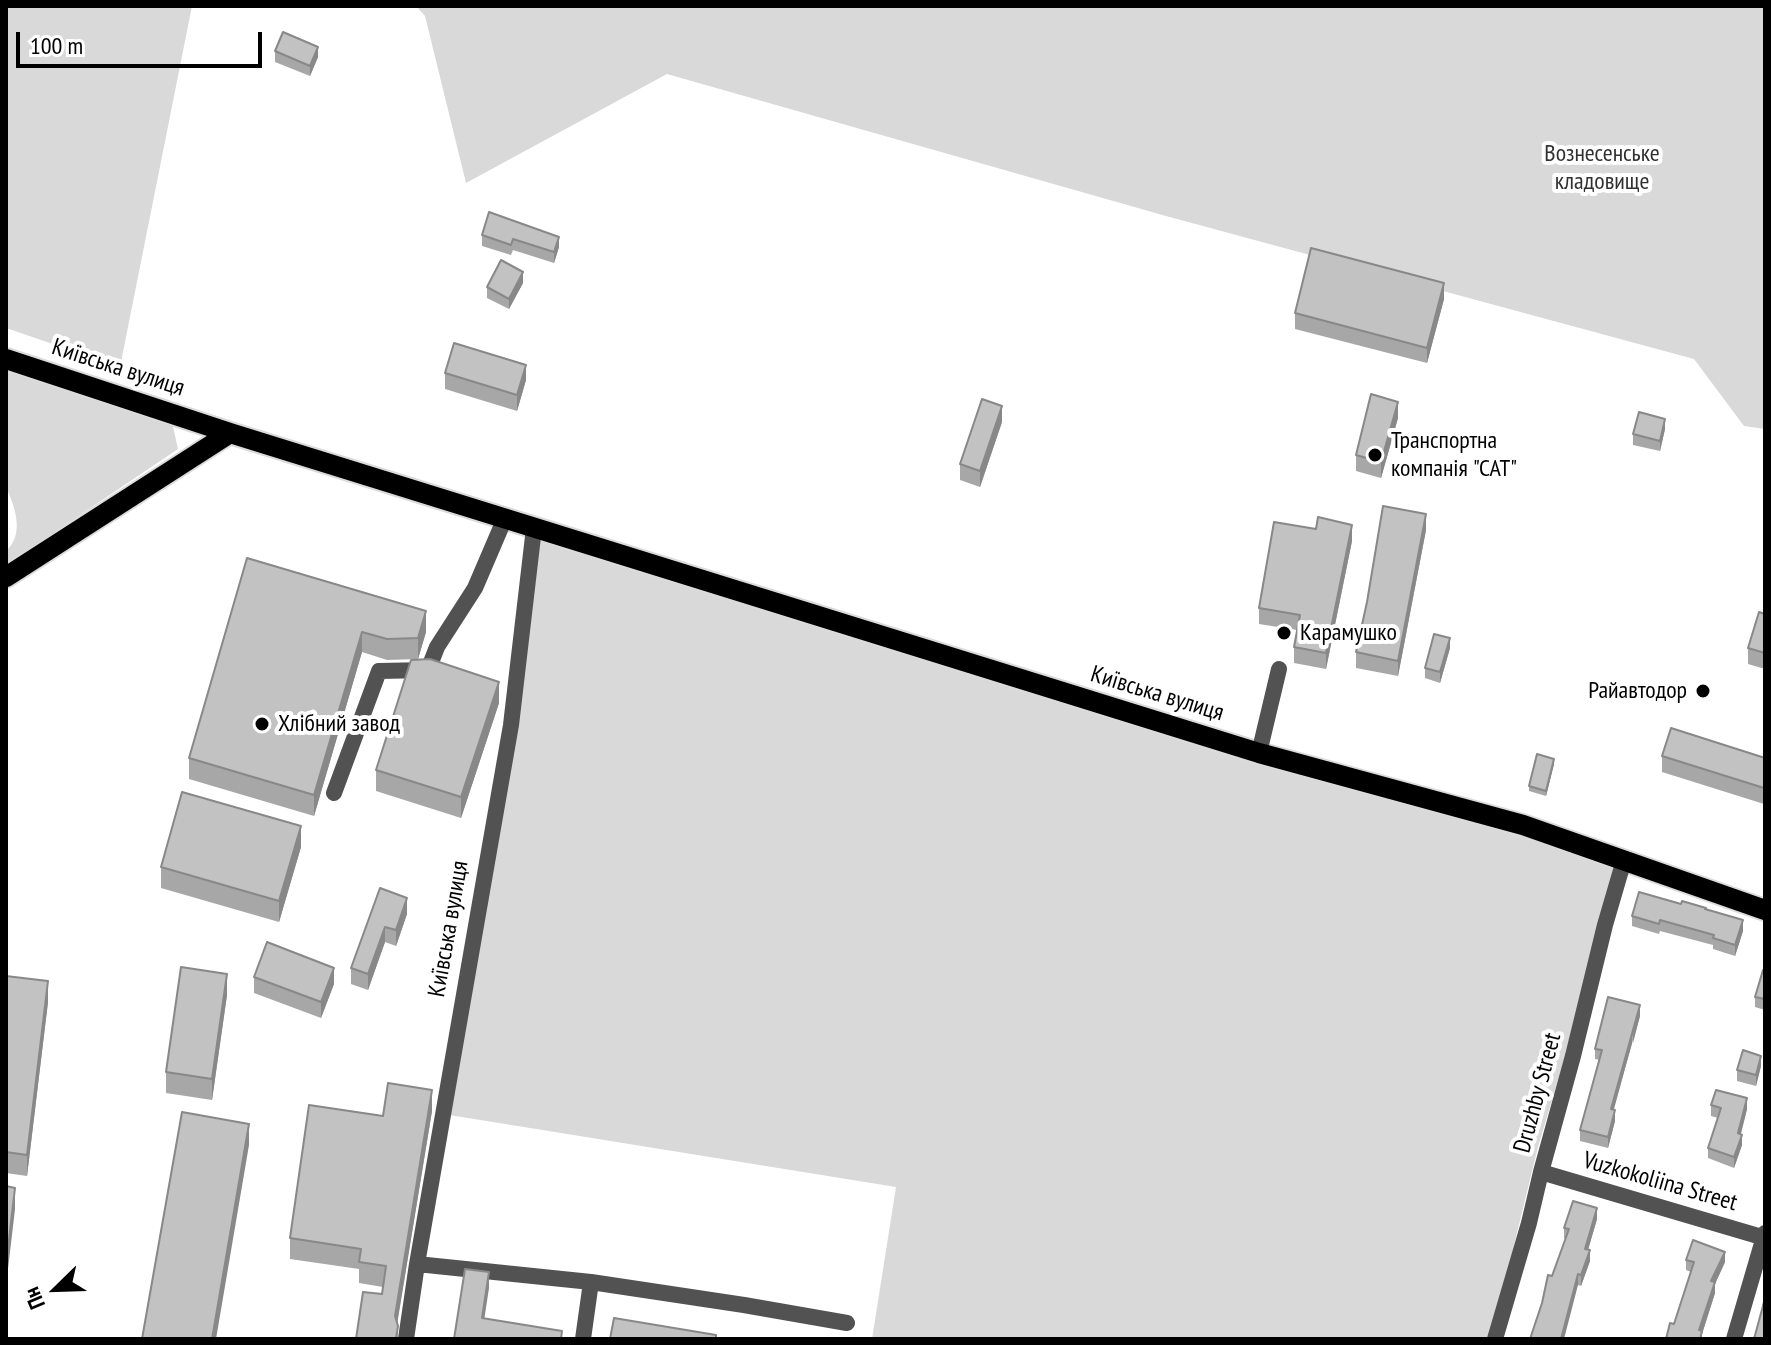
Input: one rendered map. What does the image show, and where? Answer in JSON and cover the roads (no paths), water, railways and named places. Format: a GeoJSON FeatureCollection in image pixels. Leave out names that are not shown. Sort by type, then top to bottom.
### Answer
{"type":"FeatureCollection","features":[{"type":"Feature","properties":{"kind":"main road","name":"Київська вулиця"},"geometry":{"type":"LineString","coordinates":[[6,359],[230,433],[1259,753],[1523,825],[1765,910]]}},
{"type":"Feature","properties":{"kind":"main road"},"geometry":{"type":"LineString","coordinates":[[6,577],[230,433]]}},
{"type":"Feature","properties":{"kind":"street"},"geometry":{"type":"LineString","coordinates":[[334,793],[379,671],[428,670],[437,647],[475,588],[505,518]]}},
{"type":"Feature","properties":{"kind":"street","name":"Київська вулиця"},"geometry":{"type":"LineString","coordinates":[[406,1339],[511,725],[534,528]]}},
{"type":"Feature","properties":{"kind":"street"},"geometry":{"type":"LineString","coordinates":[[1259,753],[1279,669]]}},
{"type":"Feature","properties":{"kind":"street","name":"Druzhby Street"},"geometry":{"type":"LineString","coordinates":[[1495,1339],[1529,1223],[1624,860]]}},
{"type":"Feature","properties":{"kind":"street","name":"Vuzkokoliina Street"},"geometry":{"type":"LineString","coordinates":[[1541,1172],[1765,1236]]}},
{"type":"Feature","properties":{"kind":"street"},"geometry":{"type":"LineString","coordinates":[[1734,1339],[1765,1236]]}},
{"type":"Feature","properties":{"kind":"street"},"geometry":{"type":"LineString","coordinates":[[417,1264],[591,1282],[847,1323]]}},
{"type":"Feature","properties":{"kind":"street"},"geometry":{"type":"LineString","coordinates":[[583,1339],[591,1282]]}},
{"type":"Feature","properties":{"kind":"place","name":"Транспортна компанія \"САТ\""},"geometry":{"type":"Point","coordinates":[1375,455]}},
{"type":"Feature","properties":{"kind":"place","name":"Карамушко"},"geometry":{"type":"Point","coordinates":[1284,633]}},
{"type":"Feature","properties":{"kind":"place","name":"Райавтодор"},"geometry":{"type":"Point","coordinates":[1703,691]}},
{"type":"Feature","properties":{"kind":"place","name":"Хлібний завод"},"geometry":{"type":"Point","coordinates":[262,724]}},
{"type":"Feature","properties":{"kind":"park label","name":"Вознесенське кладовище"},"geometry":{"type":"Point","coordinates":[1602,168]}}]}
